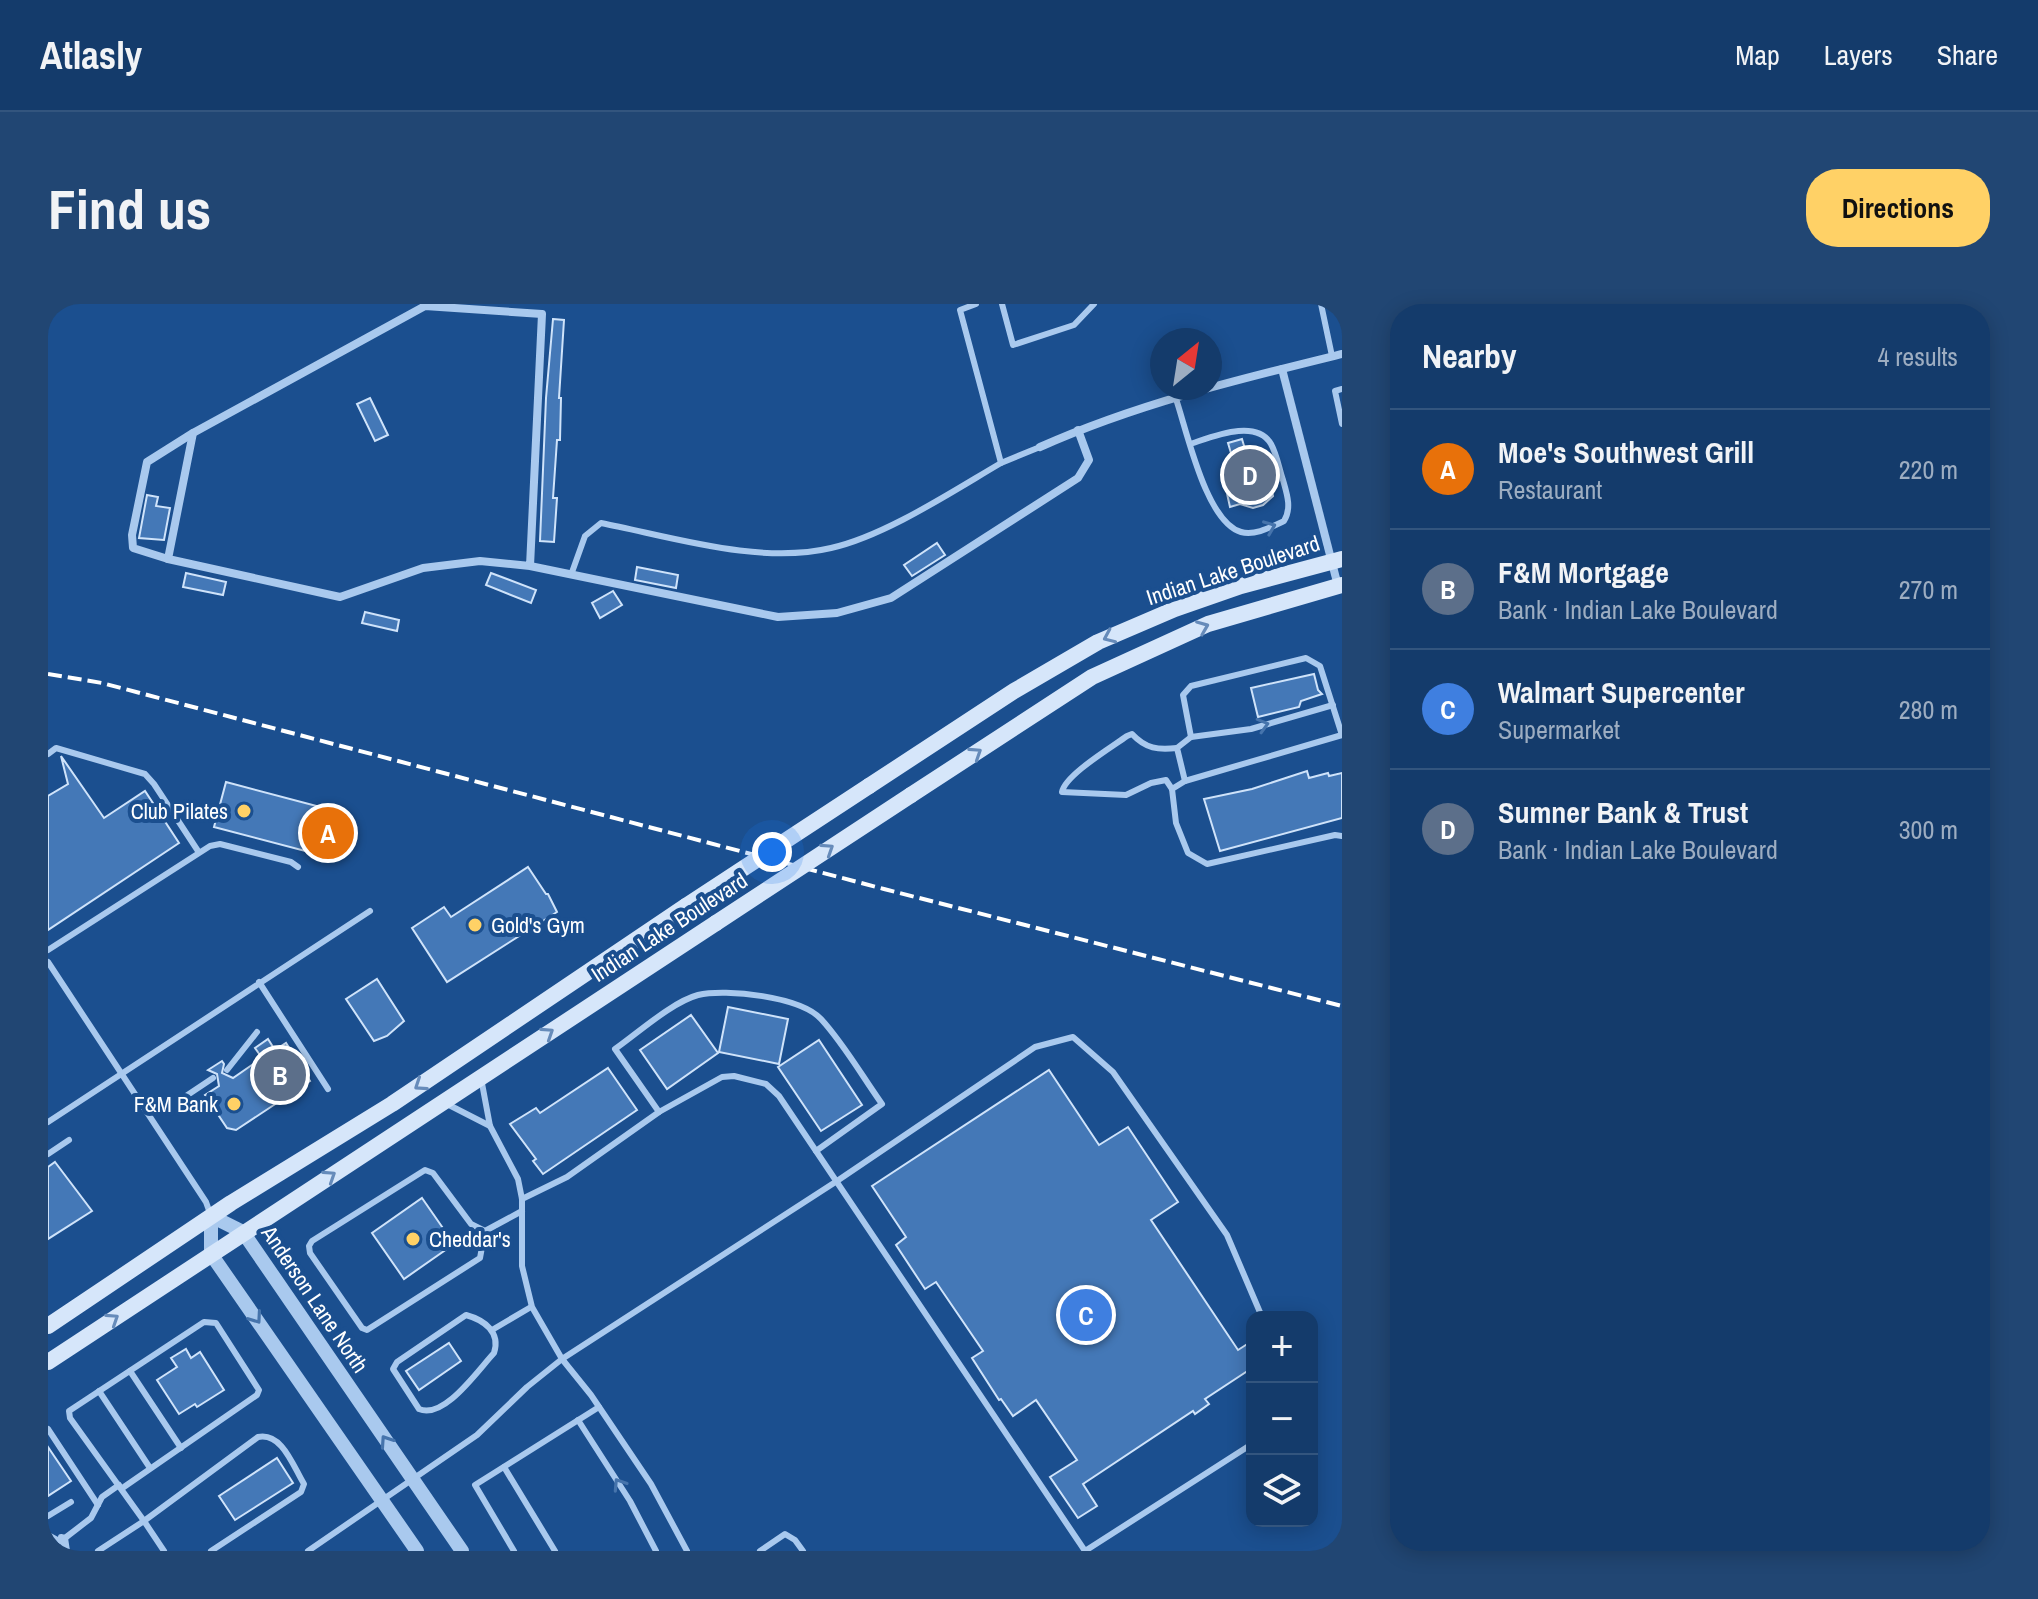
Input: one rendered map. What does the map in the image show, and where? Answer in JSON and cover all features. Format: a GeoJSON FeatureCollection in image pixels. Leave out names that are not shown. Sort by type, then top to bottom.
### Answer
{"type":"FeatureCollection","features":[{"type":"Feature","properties":{"kind":"main road","name":"Indian Lake Boulevard"},"geometry":{"type":"LineString","coordinates":[[48,1326],[211,1216],[392,1104],[1014,691],[1098,642],[1175,609],[1241,586],[1337,560]]}},
{"type":"Feature","properties":{"kind":"main road","name":"Indian Lake Boulevard"},"geometry":{"type":"LineString","coordinates":[[48,1362],[1092,677],[1208,624],[1341,590]]}},
{"type":"Feature","properties":{"kind":"street"},"geometry":{"type":"LineString","coordinates":[[530,566],[542,314],[426,305],[193,433],[147,462],[132,535],[133,548],[168,559],[340,597],[423,568],[480,561],[530,566],[778,617],[837,613],[891,598],[1078,478],[1089,460],[1078,430]]}},
{"type":"Feature","properties":{"kind":"street"},"geometry":{"type":"LineString","coordinates":[[1222,386],[1337,355]]}},
{"type":"Feature","properties":{"kind":"street"},"geometry":{"type":"LineString","coordinates":[[1282,369],[1337,560],[1341,590]]}},
{"type":"Feature","properties":{"kind":"street"},"geometry":{"type":"LineString","coordinates":[[1040,447],[1078,430],[1173,400]]}},
{"type":"Feature","properties":{"kind":"street"},"geometry":{"type":"LineString","coordinates":[[168,559],[193,433]]}},
{"type":"Feature","properties":{"kind":"street"},"geometry":{"type":"LineString","coordinates":[[211,1216],[211,1254],[417,1551]]}},
{"type":"Feature","properties":{"kind":"street","name":"Anderson Lane North"},"geometry":{"type":"LineString","coordinates":[[211,1216],[243,1232],[462,1551]]}},
{"type":"Feature","properties":{"kind":"lane"},"geometry":{"type":"LineString","coordinates":[[542,314],[545,304]]}},
{"type":"Feature","properties":{"kind":"lane"},"geometry":{"type":"LineString","coordinates":[[976,304],[960,310],[1001,463]]}},
{"type":"Feature","properties":{"kind":"lane"},"geometry":{"type":"LineString","coordinates":[[1002,304],[1013,345],[1074,325],[1094,304]]}},
{"type":"Feature","properties":{"kind":"lane"},"geometry":{"type":"LineString","coordinates":[[1321,304],[1337,355]]}},
{"type":"Feature","properties":{"kind":"lane"},"geometry":{"type":"LineString","coordinates":[[1342,389],[1335,391],[1342,424]]}},
{"type":"Feature","properties":{"kind":"lane"},"geometry":{"type":"LineString","coordinates":[[1176,400],[1190,444],[1209,499],[1232,527],[1240,532],[1263,530],[1284,521],[1289,508],[1276,457],[1264,436],[1241,431],[1190,444]]}},
{"type":"Feature","properties":{"kind":"lane"},"geometry":{"type":"LineString","coordinates":[[571,575],[585,536],[601,523],[736,550],[780,553],[832,548],[913,513],[1001,463],[1040,447]]}},
{"type":"Feature","properties":{"kind":"lane"},"geometry":{"type":"LineString","coordinates":[[1172,789],[1185,781],[1342,735],[1320,666],[1306,658],[1191,686],[1183,695],[1191,737]]}},
{"type":"Feature","properties":{"kind":"lane"},"geometry":{"type":"LineString","coordinates":[[1333,705],[1251,729],[1191,737],[1177,748],[1145,746],[1132,734],[1072,777],[1063,785],[1062,792],[1126,795],[1151,783],[1166,780],[1172,789],[1176,823],[1188,853],[1207,864],[1335,835],[1342,836]]}},
{"type":"Feature","properties":{"kind":"lane"},"geometry":{"type":"LineString","coordinates":[[48,754],[56,748],[145,774],[198,851]]}},
{"type":"Feature","properties":{"kind":"lane"},"geometry":{"type":"LineString","coordinates":[[1177,748],[1185,781]]}},
{"type":"Feature","properties":{"kind":"lane"},"geometry":{"type":"LineString","coordinates":[[48,950],[198,851],[220,844],[291,862],[298,867]]}},
{"type":"Feature","properties":{"kind":"lane"},"geometry":{"type":"LineString","coordinates":[[48,1122],[370,911]]}},
{"type":"Feature","properties":{"kind":"lane"},"geometry":{"type":"LineString","coordinates":[[48,962],[206,1202],[211,1216]]}},
{"type":"Feature","properties":{"kind":"lane"},"geometry":{"type":"LineString","coordinates":[[259,982],[328,1089]]}},
{"type":"Feature","properties":{"kind":"lane"},"geometry":{"type":"LineString","coordinates":[[659,1112],[615,1049],[697,995],[761,996],[804,1006],[820,1018],[882,1104],[816,1151]]}},
{"type":"Feature","properties":{"kind":"lane"},"geometry":{"type":"LineString","coordinates":[[227,1070],[257,1032]]}},
{"type":"Feature","properties":{"kind":"lane"},"geometry":{"type":"LineString","coordinates":[[308,1551],[477,1435],[527,1387],[562,1359],[837,1181],[1035,1047],[1073,1037],[1113,1072],[1227,1235],[1259,1311]]}},
{"type":"Feature","properties":{"kind":"lane"},"geometry":{"type":"LineString","coordinates":[[522,1199],[567,1177],[659,1112],[722,1077],[734,1076],[766,1084],[779,1096],[1085,1551],[1246,1448]]}},
{"type":"Feature","properties":{"kind":"lane"},"geometry":{"type":"LineString","coordinates":[[481,1077],[490,1126],[518,1179],[522,1199],[522,1266],[531,1307],[562,1359],[651,1484],[687,1551]]}},
{"type":"Feature","properties":{"kind":"lane"},"geometry":{"type":"LineString","coordinates":[[186,1096],[213,1078]]}},
{"type":"Feature","properties":{"kind":"lane"},"geometry":{"type":"LineString","coordinates":[[444,1103],[490,1126]]}},
{"type":"Feature","properties":{"kind":"lane"},"geometry":{"type":"LineString","coordinates":[[48,1154],[69,1140]]}},
{"type":"Feature","properties":{"kind":"lane"},"geometry":{"type":"LineString","coordinates":[[425,1170],[433,1173],[471,1224],[485,1231],[480,1258],[367,1330],[362,1328],[310,1253],[309,1246],[312,1241],[425,1170]]}},
{"type":"Feature","properties":{"kind":"lane"},"geometry":{"type":"LineString","coordinates":[[485,1231],[522,1211]]}},
{"type":"Feature","properties":{"kind":"lane"},"geometry":{"type":"LineString","coordinates":[[492,1330],[531,1307]]}},
{"type":"Feature","properties":{"kind":"lane"},"geometry":{"type":"LineString","coordinates":[[466,1315],[478,1318],[492,1330],[497,1344],[494,1353],[452,1399],[435,1410],[425,1412],[419,1409],[393,1369],[397,1362],[466,1315]]}},
{"type":"Feature","properties":{"kind":"lane"},"geometry":{"type":"LineString","coordinates":[[62,1539],[91,1518],[102,1497],[120,1487],[181,1448],[257,1395],[259,1390],[216,1323],[204,1322],[69,1411],[70,1418],[120,1487],[164,1551]]}},
{"type":"Feature","properties":{"kind":"lane"},"geometry":{"type":"LineString","coordinates":[[130,1371],[181,1448]]}},
{"type":"Feature","properties":{"kind":"lane"},"geometry":{"type":"LineString","coordinates":[[99,1391],[150,1468]]}},
{"type":"Feature","properties":{"kind":"lane"},"geometry":{"type":"LineString","coordinates":[[514,1551],[475,1485],[599,1407]]}},
{"type":"Feature","properties":{"kind":"lane"},"geometry":{"type":"LineString","coordinates":[[578,1420],[630,1501],[656,1551]]}},
{"type":"Feature","properties":{"kind":"lane"},"geometry":{"type":"LineString","coordinates":[[48,1429],[98,1505]]}},
{"type":"Feature","properties":{"kind":"lane"},"geometry":{"type":"LineString","coordinates":[[98,1551],[258,1437],[277,1440],[304,1484],[301,1492],[211,1551]]}},
{"type":"Feature","properties":{"kind":"lane"},"geometry":{"type":"LineString","coordinates":[[504,1467],[555,1551]]}},
{"type":"Feature","properties":{"kind":"lane"},"geometry":{"type":"LineString","coordinates":[[80,1497],[89,1491]]}},
{"type":"Feature","properties":{"kind":"lane"},"geometry":{"type":"LineString","coordinates":[[48,1516],[71,1502]]}},
{"type":"Feature","properties":{"kind":"lane"},"geometry":{"type":"LineString","coordinates":[[760,1551],[785,1534],[795,1540],[803,1551]]}},
{"type":"Feature","properties":{"kind":"lane"},"geometry":{"type":"LineString","coordinates":[[48,1535],[62,1539]]}},
{"type":"Feature","properties":{"kind":"lane"},"geometry":{"type":"LineString","coordinates":[[62,1539],[67,1551]]}},
{"type":"Feature","properties":{"kind":"building"},"geometry":{"type":"Polygon","coordinates":[[[553,319],[564,320],[560,440],[557,440],[553,498],[557,498],[554,542],[540,541],[553,319]]]}},
{"type":"Feature","properties":{"kind":"building"},"geometry":{"type":"Polygon","coordinates":[[[370,398],[388,435],[375,441],[357,404],[370,398]]]}},
{"type":"Feature","properties":{"kind":"building"},"geometry":{"type":"Polygon","coordinates":[[[1242,439],[1247,456],[1262,452],[1273,482],[1273,496],[1263,505],[1253,508],[1240,504],[1230,507],[1226,489],[1231,488],[1226,468],[1231,467],[1230,461],[1233,460],[1228,443],[1242,439]]]}},
{"type":"Feature","properties":{"kind":"building"},"geometry":{"type":"Polygon","coordinates":[[[147,495],[158,497],[156,506],[170,508],[164,540],[139,538],[147,495]]]}},
{"type":"Feature","properties":{"kind":"building"},"geometry":{"type":"Polygon","coordinates":[[[937,543],[945,555],[912,576],[904,565],[937,543]]]}},
{"type":"Feature","properties":{"kind":"building"},"geometry":{"type":"Polygon","coordinates":[[[637,567],[678,575],[676,588],[635,580],[637,567]]]}},
{"type":"Feature","properties":{"kind":"building"},"geometry":{"type":"Polygon","coordinates":[[[186,573],[226,582],[223,595],[183,587],[186,573]]]}},
{"type":"Feature","properties":{"kind":"building"},"geometry":{"type":"Polygon","coordinates":[[[491,573],[536,590],[531,603],[486,585],[491,573]]]}},
{"type":"Feature","properties":{"kind":"building"},"geometry":{"type":"Polygon","coordinates":[[[613,591],[622,605],[600,618],[592,603],[613,591]]]}},
{"type":"Feature","properties":{"kind":"building"},"geometry":{"type":"Polygon","coordinates":[[[365,612],[399,620],[397,631],[362,623],[365,612]]]}},
{"type":"Feature","properties":{"kind":"building"},"geometry":{"type":"Polygon","coordinates":[[[1314,674],[1322,694],[1301,701],[1299,707],[1258,717],[1251,688],[1314,674]]]}},
{"type":"Feature","properties":{"kind":"building"},"geometry":{"type":"Polygon","coordinates":[[[61,756],[104,818],[145,791],[179,843],[48,930],[48,796],[68,784],[61,756]]]}},
{"type":"Feature","properties":{"kind":"building"},"geometry":{"type":"Polygon","coordinates":[[[1307,771],[1309,778],[1342,773],[1342,818],[1220,851],[1204,799],[1252,789],[1307,771]]]}},
{"type":"Feature","properties":{"kind":"building"},"geometry":{"type":"Polygon","coordinates":[[[226,782],[343,813],[332,858],[214,827],[226,782]]]}},
{"type":"Feature","properties":{"kind":"building","name":"Gold's Gym"},"geometry":{"type":"Polygon","coordinates":[[[528,867],[557,912],[447,982],[412,928],[444,907],[451,917],[528,867]]]}},
{"type":"Feature","properties":{"kind":"building"},"geometry":{"type":"Polygon","coordinates":[[[377,979],[404,1021],[387,1036],[374,1041],[346,999],[377,979]]]}},
{"type":"Feature","properties":{"kind":"building"},"geometry":{"type":"Polygon","coordinates":[[[728,1007],[788,1019],[779,1064],[719,1052],[728,1007]]]}},
{"type":"Feature","properties":{"kind":"building"},"geometry":{"type":"Polygon","coordinates":[[[691,1015],[718,1053],[667,1089],[640,1050],[691,1015]]]}},
{"type":"Feature","properties":{"kind":"building"},"geometry":{"type":"Polygon","coordinates":[[[268,1039],[275,1050],[286,1043],[310,1081],[236,1130],[227,1128],[205,1095],[219,1086],[217,1074],[208,1070],[222,1061],[222,1073],[233,1078],[262,1058],[255,1048],[268,1039]]]}},
{"type":"Feature","properties":{"kind":"building"},"geometry":{"type":"Polygon","coordinates":[[[819,1040],[862,1105],[821,1131],[778,1067],[819,1040]]]}},
{"type":"Feature","properties":{"kind":"building"},"geometry":{"type":"Polygon","coordinates":[[[608,1068],[637,1110],[543,1174],[533,1161],[536,1159],[510,1124],[536,1108],[540,1113],[608,1068]]]}},
{"type":"Feature","properties":{"kind":"building"},"geometry":{"type":"Polygon","coordinates":[[[1049,1070],[1099,1145],[1128,1127],[1178,1202],[1151,1220],[1238,1350],[1246,1345],[1246,1372],[1205,1399],[1209,1404],[1195,1414],[1193,1411],[1083,1484],[1097,1506],[1078,1518],[1050,1477],[1077,1460],[1036,1400],[1013,1416],[999,1400],[972,1358],[983,1351],[936,1282],[925,1289],[896,1245],[906,1237],[872,1186],[1049,1070]]]}},
{"type":"Feature","properties":{"kind":"building"},"geometry":{"type":"Polygon","coordinates":[[[55,1162],[92,1211],[48,1239],[48,1167],[55,1162]]]}},
{"type":"Feature","properties":{"kind":"building","name":"Cheddar's"},"geometry":{"type":"Polygon","coordinates":[[[422,1198],[454,1244],[404,1279],[372,1233],[422,1198]]]}},
{"type":"Feature","properties":{"kind":"building"},"geometry":{"type":"Polygon","coordinates":[[[449,1343],[461,1361],[419,1390],[406,1371],[449,1343]]]}},
{"type":"Feature","properties":{"kind":"building"},"geometry":{"type":"Polygon","coordinates":[[[186,1349],[191,1358],[200,1352],[224,1390],[179,1414],[157,1380],[177,1367],[171,1358],[186,1349]]]}},
{"type":"Feature","properties":{"kind":"building"},"geometry":{"type":"Polygon","coordinates":[[[48,1447],[71,1481],[48,1496],[48,1447]]]}},
{"type":"Feature","properties":{"kind":"building"},"geometry":{"type":"Polygon","coordinates":[[[277,1458],[293,1483],[235,1520],[219,1496],[277,1458]]]}},
{"type":"Feature","properties":{"kind":"railway"},"geometry":{"type":"LineString","coordinates":[[48,674],[102,683],[1342,1006]]}},
{"type":"Feature","properties":{"kind":"place","name":"Sumner Bank & Trust"},"geometry":{"type":"Point","coordinates":[1250,475]}},
{"type":"Feature","properties":{"kind":"place","name":"Club Pilates"},"geometry":{"type":"Point","coordinates":[244,811]}},
{"type":"Feature","properties":{"kind":"place","name":"Moe's Southwest Grill"},"geometry":{"type":"Point","coordinates":[328,833]}},
{"type":"Feature","properties":{"kind":"place","name":"Gold's Gym"},"geometry":{"type":"Point","coordinates":[475,925]}},
{"type":"Feature","properties":{"kind":"place","name":"F&M Mortgage"},"geometry":{"type":"Point","coordinates":[280,1075]}},
{"type":"Feature","properties":{"kind":"place","name":"F&M Bank"},"geometry":{"type":"Point","coordinates":[234,1104]}},
{"type":"Feature","properties":{"kind":"place","name":"Cheddar's"},"geometry":{"type":"Point","coordinates":[413,1239]}},
{"type":"Feature","properties":{"kind":"place","name":"Walmart Supercenter"},"geometry":{"type":"Point","coordinates":[1086,1315]}}]}
